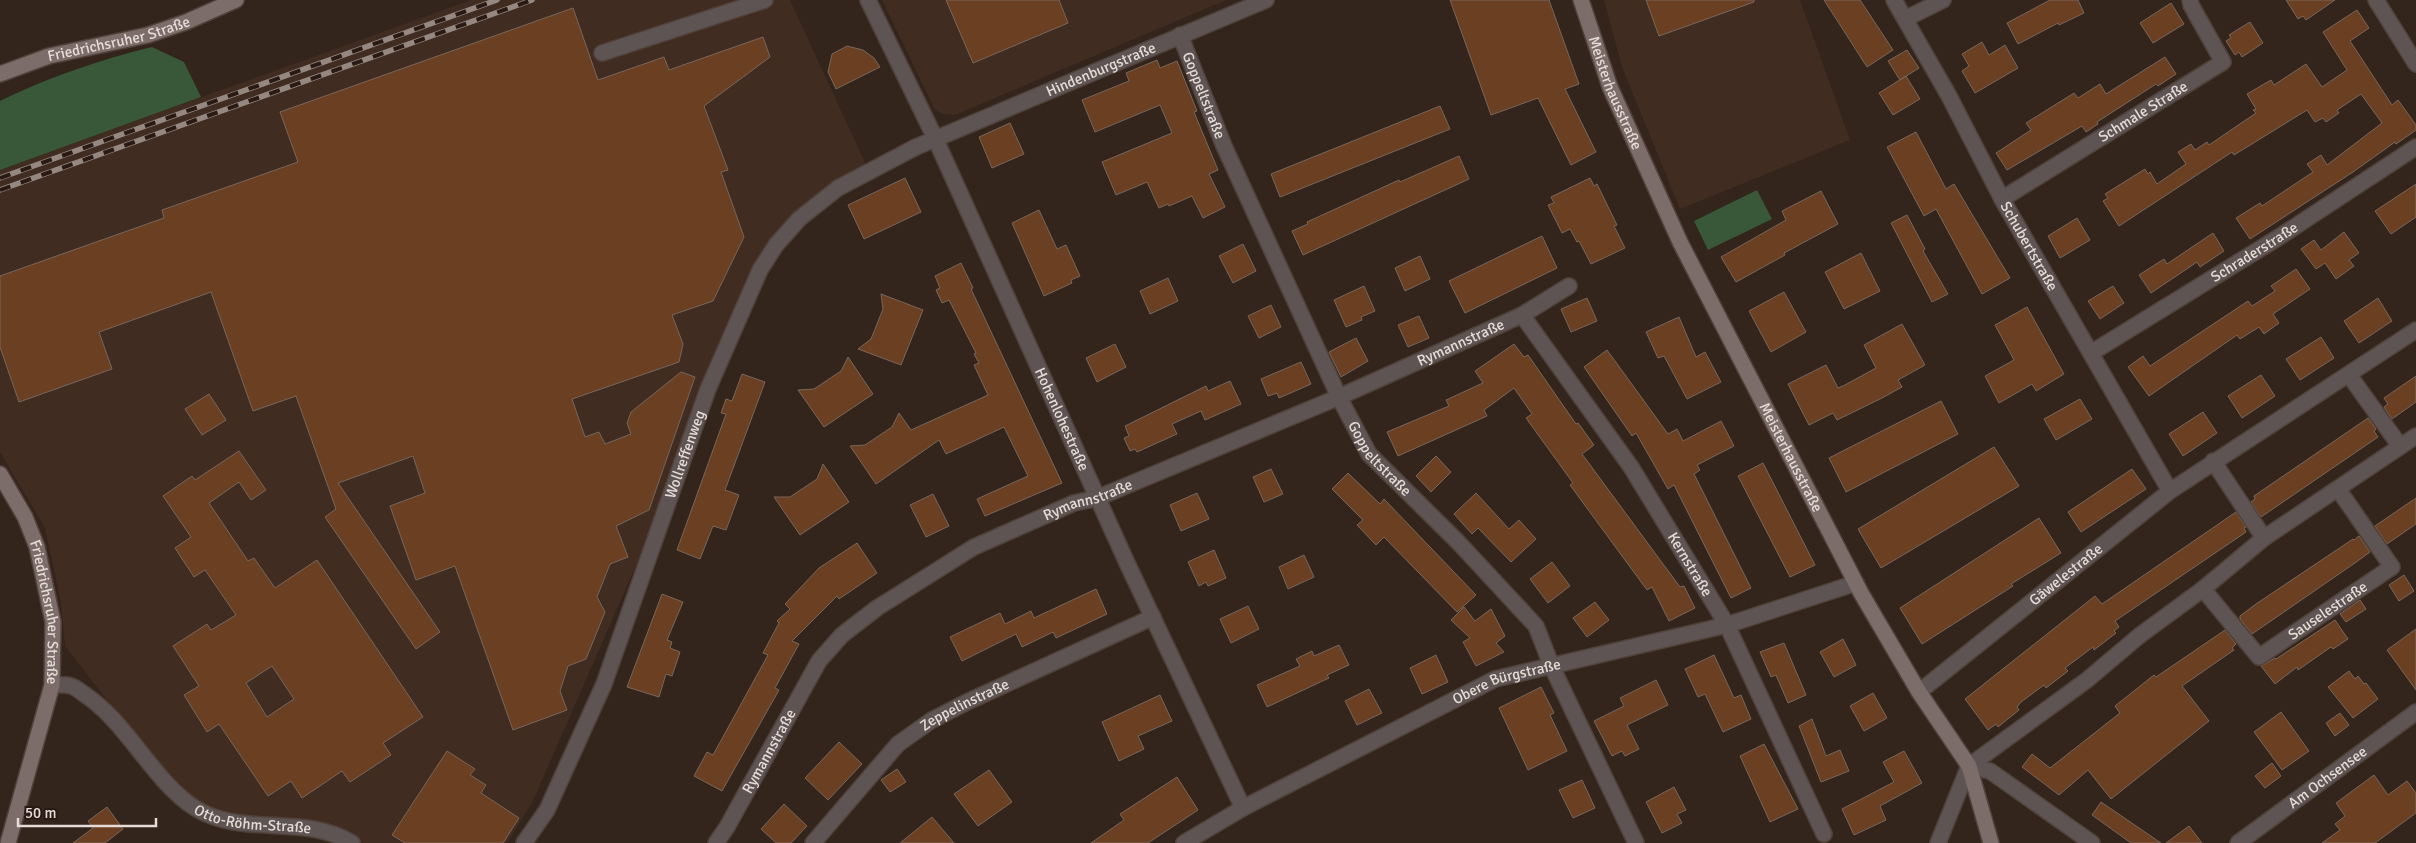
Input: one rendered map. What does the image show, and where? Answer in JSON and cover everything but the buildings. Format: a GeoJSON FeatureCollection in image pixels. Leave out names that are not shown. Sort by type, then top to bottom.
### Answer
{"type":"FeatureCollection","features":[{"type":"Feature","properties":{"kind":"street","name":"Friedrichsruher Straße"},"geometry":{"type":"LineString","coordinates":[[0,74],[49,56],[148,35],[186,22],[236,0]]}},
{"type":"Feature","properties":{"kind":"street"},"geometry":{"type":"LineString","coordinates":[[602,53],[765,0]]}},
{"type":"Feature","properties":{"kind":"street","name":"Hohenlohestraße"},"geometry":{"type":"LineString","coordinates":[[868,0],[935,138],[1097,498],[1243,808]]}},
{"type":"Feature","properties":{"kind":"street","name":"Hindenburgstraße"},"geometry":{"type":"LineString","coordinates":[[935,138],[1266,0]]}},
{"type":"Feature","properties":{"kind":"street","name":"Meisterhausstraße"},"geometry":{"type":"LineString","coordinates":[[1581,0],[1610,87],[1680,242],[1856,583],[1919,692],[1969,766],[1991,843]]}},
{"type":"Feature","properties":{"kind":"street","name":"Schubertstraße"},"geometry":{"type":"LineString","coordinates":[[1894,0],[1950,96],[2002,199],[2170,491]]}},
{"type":"Feature","properties":{"kind":"street"},"geometry":{"type":"LineString","coordinates":[[1905,19],[1943,0]]}},
{"type":"Feature","properties":{"kind":"street","name":"Schmale Straße"},"geometry":{"type":"LineString","coordinates":[[2002,199],[2223,62],[2190,0]]}},
{"type":"Feature","properties":{"kind":"street"},"geometry":{"type":"LineString","coordinates":[[2376,0],[2416,64]]}},
{"type":"Feature","properties":{"kind":"street","name":"Goppeltstraße"},"geometry":{"type":"LineString","coordinates":[[1180,36],[1224,146],[1339,397],[1369,454],[1458,542],[1536,626],[1552,667],[1636,843]]}},
{"type":"Feature","properties":{"kind":"street","name":"Wollreffenweg"},"geometry":{"type":"LineString","coordinates":[[524,843],[547,810],[604,684],[708,388],[760,270],[776,245],[799,219],[838,188],[935,138]]}},
{"type":"Feature","properties":{"kind":"street","name":"Schraderstraße"},"geometry":{"type":"LineString","coordinates":[[2091,353],[2276,239],[2416,147]]}},
{"type":"Feature","properties":{"kind":"street","name":"Rymannstraße"},"geometry":{"type":"LineString","coordinates":[[716,843],[727,827],[819,661],[842,635],[877,608],[974,547],[1074,503],[1097,498],[1339,397],[1522,315],[1569,286]]}},
{"type":"Feature","properties":{"kind":"street","name":"Kernstraße"},"geometry":{"type":"LineString","coordinates":[[1522,315],[1631,467],[1727,625],[1824,834]]}},
{"type":"Feature","properties":{"kind":"street","name":"Gäwelestraße"},"geometry":{"type":"LineString","coordinates":[[1919,692],[2085,561],[2170,491],[2416,330]]}},
{"type":"Feature","properties":{"kind":"street"},"geometry":{"type":"LineString","coordinates":[[2349,375],[2400,446]]}},
{"type":"Feature","properties":{"kind":"street"},"geometry":{"type":"LineString","coordinates":[[1938,843],[1969,766],[2087,680],[2264,538],[2416,436]]}},
{"type":"Feature","properties":{"kind":"street"},"geometry":{"type":"LineString","coordinates":[[2214,461],[2264,538]]}},
{"type":"Feature","properties":{"kind":"street","name":"Friedrichsruher Straße"},"geometry":{"type":"LineString","coordinates":[[0,474],[25,517],[37,546],[53,622],[52,685],[8,843]]}},
{"type":"Feature","properties":{"kind":"street","name":"Sauselestraße"},"geometry":{"type":"LineString","coordinates":[[2203,588],[2259,657],[2392,567],[2338,488]]}},
{"type":"Feature","properties":{"kind":"street","name":"Obere Bürgstraße"},"geometry":{"type":"LineString","coordinates":[[1184,843],[1243,808],[1495,679],[1727,625],[1856,583]]}},
{"type":"Feature","properties":{"kind":"street","name":"Zeppelinstraße"},"geometry":{"type":"LineString","coordinates":[[813,843],[898,744],[932,720],[969,701],[1153,617]]}},
{"type":"Feature","properties":{"kind":"street","name":"Otto-Röhm-Straße"},"geometry":{"type":"LineString","coordinates":[[52,685],[71,686],[90,698],[105,711],[169,784],[195,807],[220,819],[246,824],[311,827],[352,843]]}},
{"type":"Feature","properties":{"kind":"street","name":"Am Ochsensee"},"geometry":{"type":"LineString","coordinates":[[2238,843],[2416,712]]}},
{"type":"Feature","properties":{"kind":"street"},"geometry":{"type":"LineString","coordinates":[[1969,766],[1990,772],[2092,843]]}},
{"type":"Feature","properties":{"kind":"shaded area"},"geometry":{"type":"Polygon","coordinates":[[[471,0],[790,0],[868,169],[775,248],[532,803],[507,843],[357,843],[221,813],[198,803],[167,777],[65,646],[61,603],[45,528],[0,452],[0,170],[471,0]]]}},
{"type":"Feature","properties":{"kind":"shaded area"},"geometry":{"type":"Polygon","coordinates":[[[882,0],[1226,0],[955,115],[942,114],[934,108],[882,0]]]}},
{"type":"Feature","properties":{"kind":"shaded area"},"geometry":{"type":"Polygon","coordinates":[[[1604,0],[1800,0],[1850,140],[1680,209],[1622,67],[1604,0]]]}},
{"type":"Feature","properties":{"kind":"green space"},"geometry":{"type":"Polygon","coordinates":[[[152,47],[184,62],[201,97],[0,170],[0,101],[37,84],[75,70],[152,47]]]}},
{"type":"Feature","properties":{"kind":"green space"},"geometry":{"type":"Polygon","coordinates":[[[1757,190],[1772,219],[1708,250],[1694,221],[1757,190]]]}},
{"type":"Feature","properties":{"kind":"railway"},"geometry":{"type":"LineString","coordinates":[[0,178],[497,0]]}},
{"type":"Feature","properties":{"kind":"railway"},"geometry":{"type":"LineString","coordinates":[[0,190],[532,0]]}}]}
